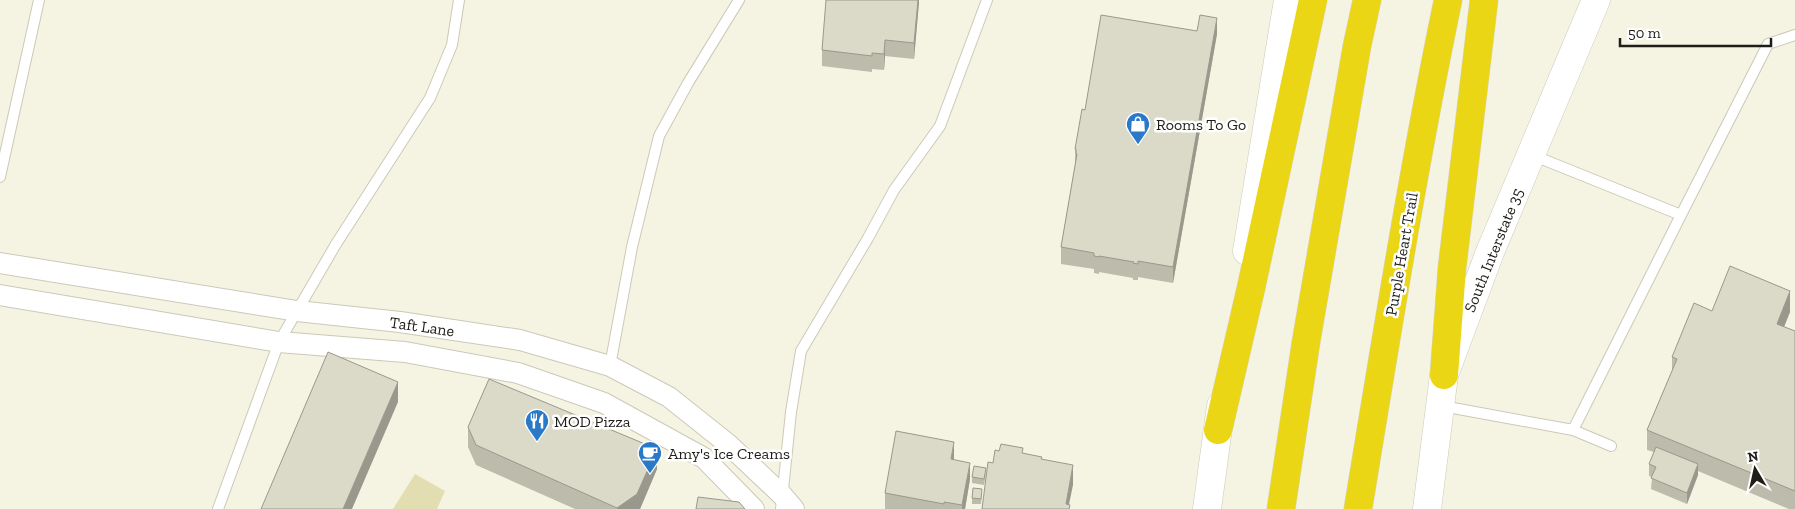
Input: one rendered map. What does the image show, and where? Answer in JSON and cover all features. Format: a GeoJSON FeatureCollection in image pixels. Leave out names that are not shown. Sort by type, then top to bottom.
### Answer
{"type":"FeatureCollection","features":[{"type":"Feature","properties":{"kind":"highway"},"geometry":{"type":"LineString","coordinates":[[1281,509],[1306,342],[1357,46],[1367,0]]}},
{"type":"Feature","properties":{"kind":"highway","name":"Purple Heart Trail"},"geometry":{"type":"LineString","coordinates":[[1358,509],[1402,245],[1448,0]]}},
{"type":"Feature","properties":{"kind":"highway"},"geometry":{"type":"LineString","coordinates":[[1444,374],[1452,268],[1484,0]]}},
{"type":"Feature","properties":{"kind":"highway"},"geometry":{"type":"LineString","coordinates":[[1218,430],[1251,288],[1292,1]]}},
{"type":"Feature","properties":{"kind":"main road","name":"South Interstate 35"},"geometry":{"type":"LineString","coordinates":[[1427,509],[1444,374],[1490,252],[1596,0]]}},
{"type":"Feature","properties":{"kind":"main road"},"geometry":{"type":"LineString","coordinates":[[1207,509],[1218,430]]}},
{"type":"Feature","properties":{"kind":"street","name":"Taft Lane"},"geometry":{"type":"LineString","coordinates":[[0,262],[297,311],[400,322],[520,340],[610,366],[669,397],[728,444],[786,504]]}},
{"type":"Feature","properties":{"kind":"street","name":"Taft Lane"},"geometry":{"type":"LineString","coordinates":[[0,295],[279,342],[405,352],[518,373],[604,403],[704,458],[754,509]]}},
{"type":"Feature","properties":{"kind":"lane"},"geometry":{"type":"LineString","coordinates":[[0,177],[39,0]]}},
{"type":"Feature","properties":{"kind":"lane"},"geometry":{"type":"LineString","coordinates":[[218,509],[279,342],[336,244],[430,98],[452,45],[459,0]]}},
{"type":"Feature","properties":{"kind":"lane"},"geometry":{"type":"LineString","coordinates":[[610,366],[632,247],[659,136],[688,83],[739,0]]}},
{"type":"Feature","properties":{"kind":"lane"},"geometry":{"type":"LineString","coordinates":[[786,504],[791,412],[801,350],[868,238],[894,190],[940,126],[987,0]]}},
{"type":"Feature","properties":{"kind":"lane"},"geometry":{"type":"LineString","coordinates":[[1573,430],[1768,44],[1795,35]]}},
{"type":"Feature","properties":{"kind":"lane"},"geometry":{"type":"LineString","coordinates":[[1532,155],[1681,215]]}},
{"type":"Feature","properties":{"kind":"lane"},"geometry":{"type":"LineString","coordinates":[[1441,406],[1573,430],[1611,446]]}},
{"type":"Feature","properties":{"kind":"shaded area"},"geometry":{"type":"Polygon","coordinates":[[[415,474],[445,491],[437,509],[393,509],[415,474]]]}},
{"type":"Feature","properties":{"kind":"building"},"geometry":{"type":"Polygon","coordinates":[[[826,0],[918,0],[914,43],[885,40],[884,54],[872,53],[872,56],[822,50],[826,0]]]}},
{"type":"Feature","properties":{"kind":"building","name":"Rooms To Go"},"geometry":{"type":"Polygon","coordinates":[[[1101,15],[1197,31],[1200,15],[1217,18],[1173,267],[1138,261],[1138,264],[1094,256],[1094,253],[1061,247],[1077,154],[1075,149],[1082,109],[1085,110],[1101,15]]]}},
{"type":"Feature","properties":{"kind":"building"},"geometry":{"type":"Polygon","coordinates":[[[1730,266],[1790,291],[1777,324],[1795,331],[1795,491],[1647,430],[1677,359],[1672,357],[1694,303],[1712,311],[1730,266]]]}},
{"type":"Feature","properties":{"kind":"building"},"geometry":{"type":"Polygon","coordinates":[[[328,352],[398,382],[343,509],[261,509],[328,352]]]}},
{"type":"Feature","properties":{"kind":"building"},"geometry":{"type":"Polygon","coordinates":[[[489,379],[657,449],[637,494],[617,508],[476,445],[468,427],[489,379]]]}},
{"type":"Feature","properties":{"kind":"building"},"geometry":{"type":"Polygon","coordinates":[[[896,431],[954,442],[951,459],[970,463],[962,505],[944,502],[944,504],[885,493],[896,431]]]}},
{"type":"Feature","properties":{"kind":"building"},"geometry":{"type":"Polygon","coordinates":[[[1001,444],[1023,448],[1022,453],[1042,457],[1041,459],[1073,465],[1066,504],[1070,505],[1069,509],[982,509],[988,462],[993,463],[995,450],[999,451],[1001,444]]]}},
{"type":"Feature","properties":{"kind":"building"},"geometry":{"type":"Polygon","coordinates":[[[1656,447],[1698,464],[1687,493],[1651,478],[1656,467],[1649,464],[1656,447]]]}},
{"type":"Feature","properties":{"kind":"building"},"geometry":{"type":"Polygon","coordinates":[[[974,466],[986,468],[984,479],[972,477],[974,466]]]}},
{"type":"Feature","properties":{"kind":"building"},"geometry":{"type":"Polygon","coordinates":[[[973,488],[982,489],[981,499],[972,498],[973,488]]]}},
{"type":"Feature","properties":{"kind":"building"},"geometry":{"type":"Polygon","coordinates":[[[698,497],[739,502],[745,509],[696,509],[698,497]]]}},
{"type":"Feature","properties":{"kind":"place","name":"Rooms To Go"},"geometry":{"type":"Point","coordinates":[1138,145]}},
{"type":"Feature","properties":{"kind":"place","name":"MOD Pizza"},"geometry":{"type":"Point","coordinates":[537,442]}},
{"type":"Feature","properties":{"kind":"place","name":"Amy's Ice Creams"},"geometry":{"type":"Point","coordinates":[650,474]}}]}
